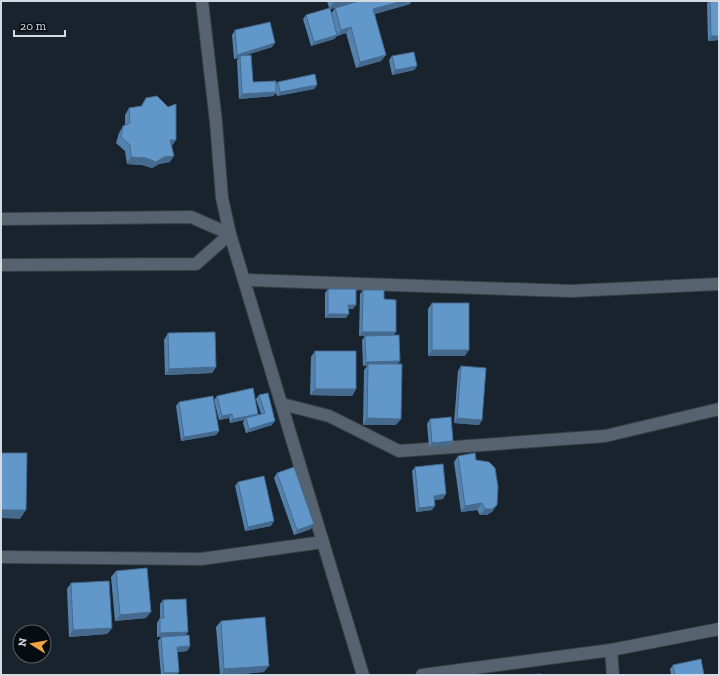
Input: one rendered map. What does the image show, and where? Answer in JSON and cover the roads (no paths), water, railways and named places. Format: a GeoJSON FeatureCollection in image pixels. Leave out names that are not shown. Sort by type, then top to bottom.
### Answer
{"type":"FeatureCollection","features":[{"type":"Feature","properties":{"kind":"street"},"geometry":{"type":"LineString","coordinates":[[202,1],[216,122],[222,198],[230,234],[363,675]]}},
{"type":"Feature","properties":{"kind":"street"},"geometry":{"type":"LineString","coordinates":[[1,219],[191,217],[230,234]]}},
{"type":"Feature","properties":{"kind":"street"},"geometry":{"type":"LineString","coordinates":[[1,265],[196,264],[230,234]]}},
{"type":"Feature","properties":{"kind":"street"},"geometry":{"type":"LineString","coordinates":[[245,280],[571,291],[719,284]]}},
{"type":"Feature","properties":{"kind":"street"},"geometry":{"type":"LineString","coordinates":[[282,404],[329,416],[399,451],[605,436],[719,409]]}},
{"type":"Feature","properties":{"kind":"street"},"geometry":{"type":"LineString","coordinates":[[1,557],[201,559],[323,542]]}},
{"type":"Feature","properties":{"kind":"street"},"geometry":{"type":"LineString","coordinates":[[422,675],[611,650],[719,629]]}},
{"type":"Feature","properties":{"kind":"street"},"geometry":{"type":"LineString","coordinates":[[611,650],[613,675]]}}]}
